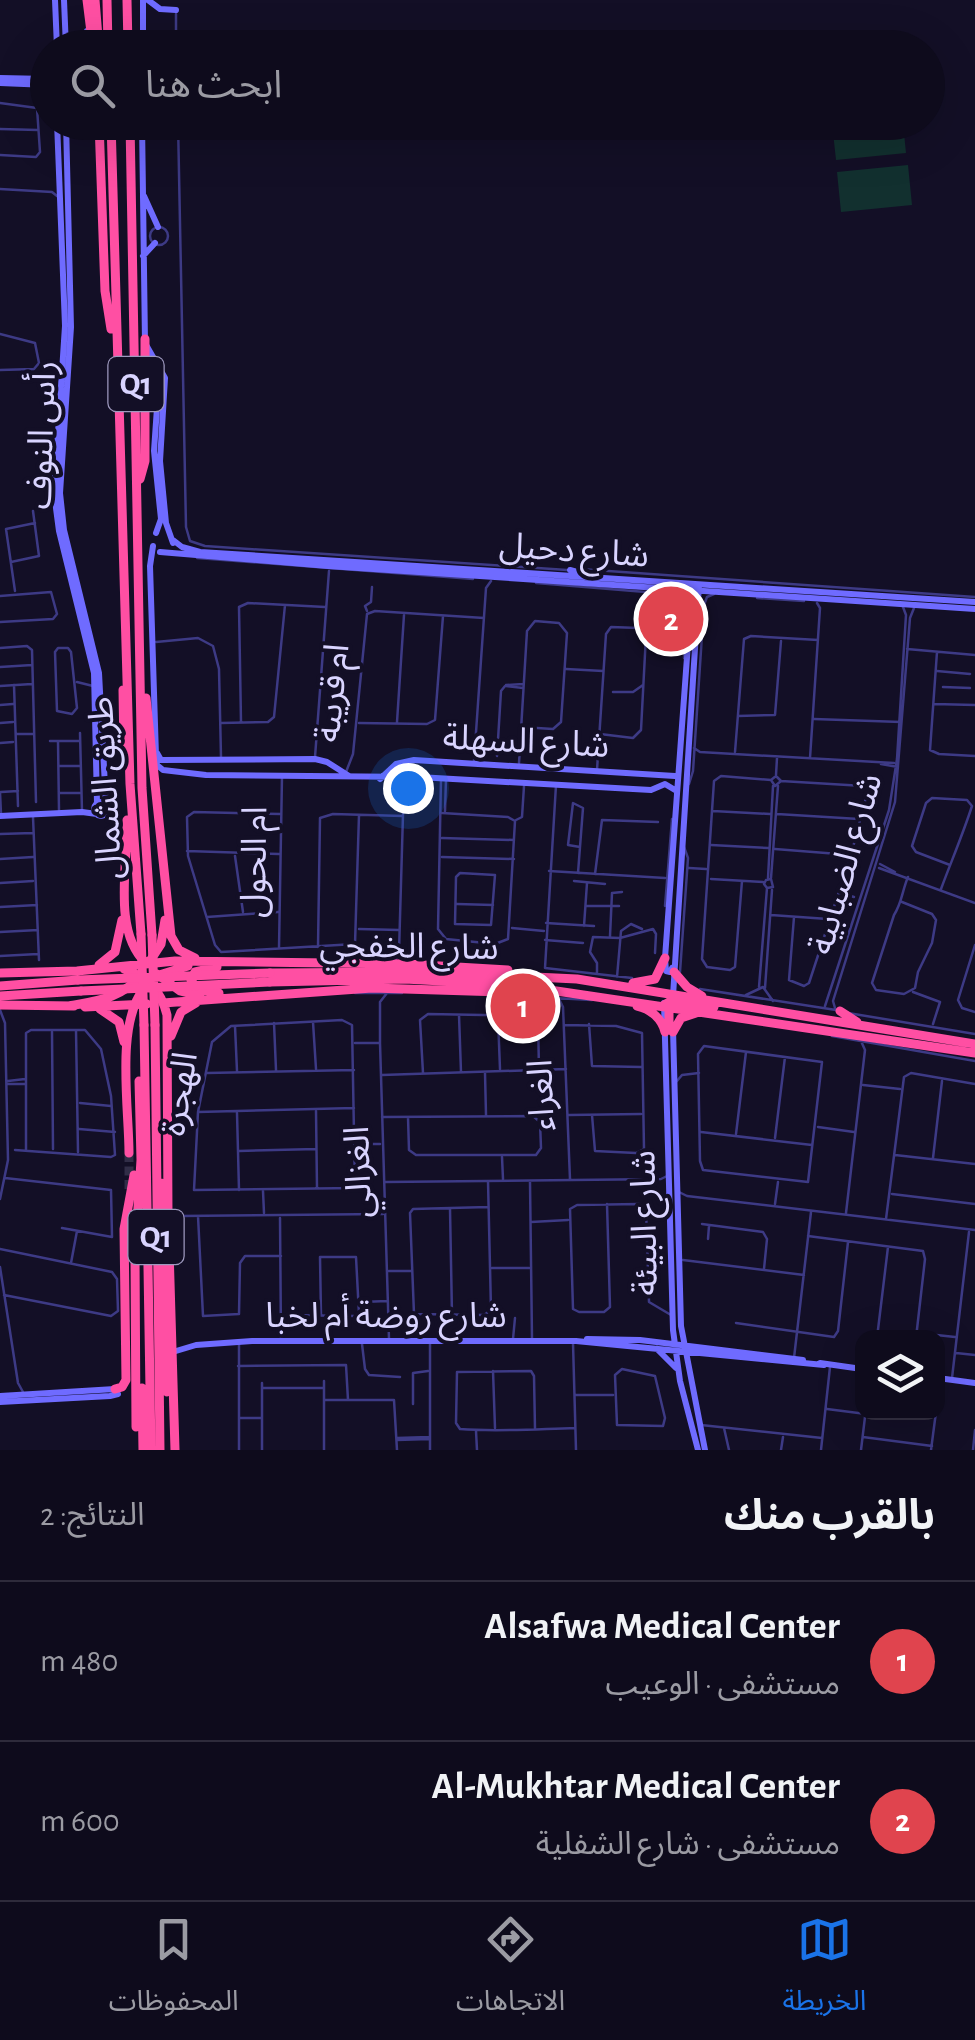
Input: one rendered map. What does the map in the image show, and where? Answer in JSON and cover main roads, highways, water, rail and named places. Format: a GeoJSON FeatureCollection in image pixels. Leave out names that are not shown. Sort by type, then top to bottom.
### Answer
{"type":"FeatureCollection","features":[{"type":"Feature","properties":{"kind":"highway"},"geometry":{"type":"LineString","coordinates":[[85,0],[89,30]]}},
{"type":"Feature","properties":{"kind":"highway"},"geometry":{"type":"LineString","coordinates":[[93,30],[95,0]]}},
{"type":"Feature","properties":{"kind":"highway"},"geometry":{"type":"LineString","coordinates":[[105,0],[108,30]]}},
{"type":"Feature","properties":{"kind":"highway"},"geometry":{"type":"LineString","coordinates":[[128,0],[128,30]]}},
{"type":"Feature","properties":{"kind":"highway"},"geometry":{"type":"LineString","coordinates":[[99,140],[105,291],[116,361]]}},
{"type":"Feature","properties":{"kind":"highway","name":"طريق الشمال"},"geometry":{"type":"LineString","coordinates":[[111,140],[130,784],[155,1025],[160,1450]]}},
{"type":"Feature","properties":{"kind":"highway","name":"طريق الشمال"},"geometry":{"type":"LineString","coordinates":[[130,140],[146,935],[151,1450]]}},
{"type":"Feature","properties":{"kind":"highway"},"geometry":{"type":"LineString","coordinates":[[138,482],[145,461],[144,339]]}},
{"type":"Feature","properties":{"kind":"highway"},"geometry":{"type":"LineString","coordinates":[[127,633],[122,703],[127,816],[125,905],[130,943],[148,964],[149,978],[164,1004],[169,1054],[174,1450]]}},
{"type":"Feature","properties":{"kind":"highway"},"geometry":{"type":"LineString","coordinates":[[141,650],[171,936],[178,950],[198,958],[269,973]]}},
{"type":"Feature","properties":{"kind":"highway"},"geometry":{"type":"LineString","coordinates":[[148,964],[161,944],[165,928],[164,888]]}},
{"type":"Feature","properties":{"kind":"highway"},"geometry":{"type":"LineString","coordinates":[[125,905],[131,930],[142,945],[155,944],[165,928]]}},
{"type":"Feature","properties":{"kind":"highway"},"geometry":{"type":"LineString","coordinates":[[78,976],[114,953],[125,905]]}},
{"type":"Feature","properties":{"kind":"highway"},"geometry":{"type":"LineString","coordinates":[[614,980],[656,979],[660,955]]}},
{"type":"Feature","properties":{"kind":"highway"},"geometry":{"type":"LineString","coordinates":[[0,986],[175,961],[269,973]]}},
{"type":"Feature","properties":{"kind":"highway"},"geometry":{"type":"LineString","coordinates":[[69,1006],[114,996],[185,966],[269,973],[393,963],[490,968],[534,977]]}},
{"type":"Feature","properties":{"kind":"highway"},"geometry":{"type":"LineString","coordinates":[[116,967],[189,994],[234,997]]}},
{"type":"Feature","properties":{"kind":"highway"},"geometry":{"type":"LineString","coordinates":[[217,967],[195,972],[192,984],[211,994],[270,995]]}},
{"type":"Feature","properties":{"kind":"highway"},"geometry":{"type":"LineString","coordinates":[[550,970],[577,980]]}},
{"type":"Feature","properties":{"kind":"highway","name":"شارع الخفجي"},"geometry":{"type":"LineString","coordinates":[[78,976],[385,971],[614,980],[706,1012],[819,1018],[975,1053]]}},
{"type":"Feature","properties":{"kind":"highway"},"geometry":{"type":"LineString","coordinates":[[674,972],[687,987],[709,1000]]}},
{"type":"Feature","properties":{"kind":"highway"},"geometry":{"type":"LineString","coordinates":[[0,973],[95,978],[99,990],[93,998],[69,1006]]}},
{"type":"Feature","properties":{"kind":"highway","name":"شارع الخفجي"},"geometry":{"type":"LineString","coordinates":[[0,996],[269,973],[405,979],[516,985],[565,997],[709,1000],[975,1044]]}},
{"type":"Feature","properties":{"kind":"highway"},"geometry":{"type":"LineString","coordinates":[[127,1054],[134,1005],[149,978]]}},
{"type":"Feature","properties":{"kind":"highway"},"geometry":{"type":"LineString","coordinates":[[516,985],[588,989],[795,1020],[819,1018]]}},
{"type":"Feature","properties":{"kind":"highway"},"geometry":{"type":"LineString","coordinates":[[389,993],[407,988]]}},
{"type":"Feature","properties":{"kind":"highway"},"geometry":{"type":"LineString","coordinates":[[85,1007],[407,988],[565,997]]}},
{"type":"Feature","properties":{"kind":"highway"},"geometry":{"type":"LineString","coordinates":[[734,1004],[744,996]]}},
{"type":"Feature","properties":{"kind":"highway"},"geometry":{"type":"LineString","coordinates":[[622,998],[650,1011],[669,1032]]}},
{"type":"Feature","properties":{"kind":"highway"},"geometry":{"type":"LineString","coordinates":[[169,1054],[173,1026],[179,1015],[208,999]]}},
{"type":"Feature","properties":{"kind":"highway"},"geometry":{"type":"LineString","coordinates":[[668,1000],[669,1032]]}},
{"type":"Feature","properties":{"kind":"highway"},"geometry":{"type":"LineString","coordinates":[[0,1008],[85,1007],[104,1010],[122,1027],[133,1143],[136,1427]]}},
{"type":"Feature","properties":{"kind":"highway"},"geometry":{"type":"LineString","coordinates":[[840,1011],[859,1024]]}},
{"type":"Feature","properties":{"kind":"highway"},"geometry":{"type":"LineString","coordinates":[[669,1032],[681,1018],[706,1012]]}},
{"type":"Feature","properties":{"kind":"highway"},"geometry":{"type":"LineString","coordinates":[[127,1054],[134,1020],[149,1013],[163,1022],[169,1054]]}},
{"type":"Feature","properties":{"kind":"highway"},"geometry":{"type":"LineString","coordinates":[[115,1388],[124,1385],[126,1378],[124,1229],[139,1042],[144,1027]]}},
{"type":"Feature","properties":{"kind":"highway"},"geometry":{"type":"LineString","coordinates":[[156,1114],[160,1131],[174,1450]]}},
{"type":"Feature","properties":{"kind":"highway"},"geometry":{"type":"LineString","coordinates":[[140,1204],[140,1450]]}},
{"type":"Feature","properties":{"kind":"highway"},"geometry":{"type":"LineString","coordinates":[[169,1204],[176,1260],[174,1450]]}},
{"type":"Feature","properties":{"kind":"highway"},"geometry":{"type":"LineString","coordinates":[[129,1212],[129,1300],[140,1450]]}},
{"type":"Feature","properties":{"kind":"highway"},"geometry":{"type":"LineString","coordinates":[[163,1260],[171,1321]]}},
{"type":"Feature","properties":{"kind":"highway"},"geometry":{"type":"LineString","coordinates":[[140,1284],[150,1358]]}},
{"type":"Feature","properties":{"kind":"highway"},"geometry":{"type":"LineString","coordinates":[[136,1340],[142,1370]]}},
{"type":"Feature","properties":{"kind":"tunnel"},"geometry":{"type":"LineString","coordinates":[[129,1153],[129,1190]]}},
{"type":"Feature","properties":{"kind":"place","name":"Al-Mukhtar Medical Center"},"geometry":{"type":"Point","coordinates":[671,619]}},
{"type":"Feature","properties":{"kind":"place","name":"Alsafwa Medical Center"},"geometry":{"type":"Point","coordinates":[523,1006]}}]}
